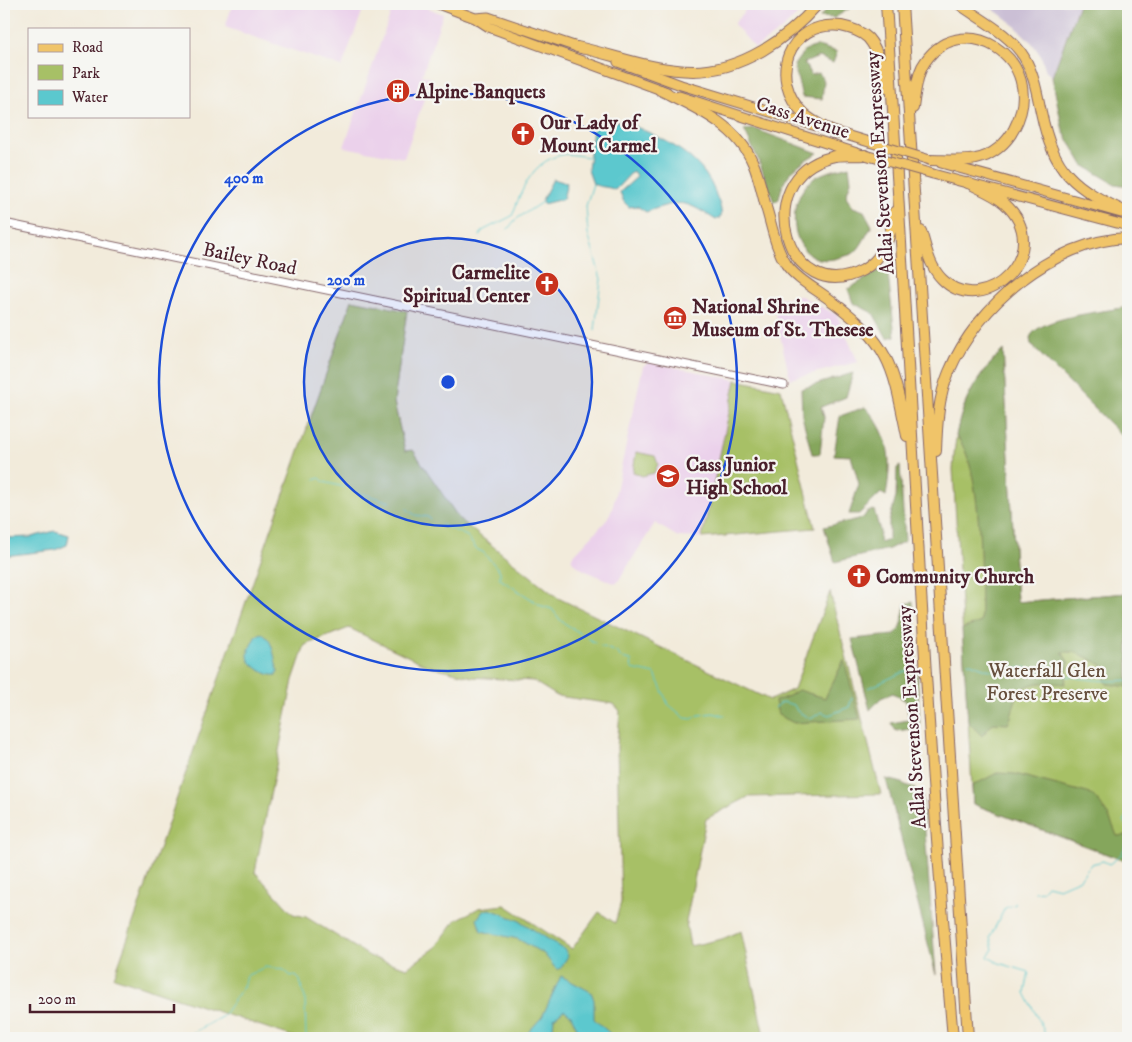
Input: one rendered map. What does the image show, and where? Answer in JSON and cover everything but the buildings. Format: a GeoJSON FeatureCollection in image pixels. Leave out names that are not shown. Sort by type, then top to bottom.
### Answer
{"type":"FeatureCollection","features":[{"type":"Feature","properties":{"kind":"highway"},"geometry":{"type":"LineString","coordinates":[[577,47],[656,67],[695,71],[714,69],[737,63],[777,42],[818,4]]}},
{"type":"Feature","properties":{"kind":"highway","name":"Adlai Stevenson Expressway"},"geometry":{"type":"LineString","coordinates":[[886,4],[943,925],[953,1038]]}},
{"type":"Feature","properties":{"kind":"highway","name":"Adlai Stevenson Expressway"},"geometry":{"type":"LineString","coordinates":[[902,4],[968,1038]]}},
{"type":"Feature","properties":{"kind":"highway"},"geometry":{"type":"LineString","coordinates":[[959,4],[1012,42],[1023,56],[1032,72],[1050,147],[1055,159],[1068,176],[1084,190],[1128,214]]}},
{"type":"Feature","properties":{"kind":"highway"},"geometry":{"type":"LineString","coordinates":[[836,134],[804,114],[791,98],[785,80],[785,63],[791,50],[803,36],[814,29],[828,26],[845,27],[853,29],[868,38],[878,56],[893,109]]}},
{"type":"Feature","properties":{"kind":"highway"},"geometry":{"type":"LineString","coordinates":[[910,131],[916,89],[922,67],[941,46],[957,41],[980,40],[998,47],[1012,61],[1021,80],[1024,98],[1018,120],[1002,146],[976,159],[930,160]]}},
{"type":"Feature","properties":{"kind":"highway"},"geometry":{"type":"LineString","coordinates":[[660,90],[717,120],[739,140],[752,162],[775,242],[785,263],[798,277],[860,323],[878,343],[896,381],[914,468]]}},
{"type":"Feature","properties":{"kind":"highway"},"geometry":{"type":"LineString","coordinates":[[865,155],[831,156],[810,166],[794,183],[786,200],[783,226],[789,245],[801,263],[814,272],[836,276],[855,273],[872,264],[882,253],[891,234],[897,186]]}},
{"type":"Feature","properties":{"kind":"highway"},"geometry":{"type":"LineString","coordinates":[[916,213],[931,263],[944,281],[958,289],[973,291],[983,290],[1001,283],[1013,270],[1020,257],[1023,239],[1020,227],[1003,202],[968,183]]}},
{"type":"Feature","properties":{"kind":"highway"},"geometry":{"type":"LineString","coordinates":[[933,492],[937,419],[943,387],[957,354],[968,336],[1015,286],[1041,266],[1066,252],[1091,243],[1128,238]]}},
{"type":"Feature","properties":{"kind":"main road","name":"Cass Avenue"},"geometry":{"type":"LineString","coordinates":[[438,4],[476,18],[489,27],[660,90],[865,155],[1128,226]]}},
{"type":"Feature","properties":{"kind":"main road","name":"Cass Avenue"},"geometry":{"type":"LineString","coordinates":[[476,18],[488,17],[681,85],[836,134],[1128,214]]}},
{"type":"Feature","properties":{"kind":"street","name":"Bailey Road"},"geometry":{"type":"LineString","coordinates":[[4,223],[784,385]]}},
{"type":"Feature","properties":{"kind":"shaded area"},"geometry":{"type":"Polygon","coordinates":[[[233,4],[365,4],[342,67],[225,27],[233,4]]]}},
{"type":"Feature","properties":{"kind":"shaded area"},"geometry":{"type":"Polygon","coordinates":[[[394,4],[416,4],[443,14],[422,75],[431,78],[404,158],[344,147],[394,4]]]}},
{"type":"Feature","properties":{"kind":"shaded area"},"geometry":{"type":"Polygon","coordinates":[[[750,4],[810,4],[780,31],[755,48],[734,24],[750,4]]]}},
{"type":"Feature","properties":{"kind":"shaded area"},"geometry":{"type":"Polygon","coordinates":[[[986,4],[1079,4],[1052,77],[1046,71],[1041,56],[1032,43],[1012,23],[986,4]]]}},
{"type":"Feature","properties":{"kind":"shaded area"},"geometry":{"type":"Polygon","coordinates":[[[801,296],[837,315],[858,362],[790,379],[772,299],[801,296]]]}},
{"type":"Feature","properties":{"kind":"shaded area","name":"Cass Junior High School"},"geometry":{"type":"Polygon","coordinates":[[[650,362],[736,380],[702,538],[678,537],[655,523],[617,583],[582,569],[571,558],[605,522],[612,510],[643,366],[650,362]]]}},
{"type":"Feature","properties":{"kind":"green space"},"geometry":{"type":"Polygon","coordinates":[[[831,4],[857,4],[834,18],[820,17],[831,4]]]}},
{"type":"Feature","properties":{"kind":"green space"},"geometry":{"type":"Polygon","coordinates":[[[1079,4],[1128,4],[1128,186],[1115,184],[1083,165],[1063,131],[1052,77],[1079,4]]]}},
{"type":"Feature","properties":{"kind":"green space"},"geometry":{"type":"Polygon","coordinates":[[[818,46],[837,52],[833,63],[819,57],[804,63],[811,75],[819,73],[824,81],[822,99],[802,97],[794,65],[805,50],[818,46]]]}},
{"type":"Feature","properties":{"kind":"green space"},"geometry":{"type":"Polygon","coordinates":[[[755,129],[818,153],[792,171],[784,183],[779,199],[774,202],[758,159],[744,130],[755,129]]]}},
{"type":"Feature","properties":{"kind":"green space"},"geometry":{"type":"Polygon","coordinates":[[[849,166],[851,181],[846,196],[853,207],[864,211],[872,226],[855,252],[824,260],[811,255],[801,246],[796,232],[794,217],[797,202],[804,188],[816,177],[849,166]]]}},
{"type":"Feature","properties":{"kind":"green space"},"geometry":{"type":"Polygon","coordinates":[[[887,266],[895,336],[887,338],[873,313],[853,303],[848,289],[887,266]]]}},
{"type":"Feature","properties":{"kind":"green space"},"geometry":{"type":"Polygon","coordinates":[[[352,300],[407,311],[394,402],[405,451],[413,450],[460,520],[558,598],[770,700],[794,689],[830,592],[881,794],[748,797],[706,819],[686,922],[690,946],[722,939],[741,931],[763,1031],[769,1038],[297,1038],[114,977],[352,300]],[[349,628],[305,645],[293,680],[255,872],[293,914],[306,917],[371,957],[407,968],[435,948],[456,920],[479,908],[505,905],[572,949],[599,912],[615,923],[621,902],[617,747],[620,711],[614,704],[557,696],[533,681],[472,677],[426,665],[349,628]]]}},
{"type":"Feature","properties":{"kind":"green space"},"geometry":{"type":"Polygon","coordinates":[[[1128,307],[1128,442],[1038,352],[1031,344],[1030,338],[1035,331],[1058,320],[1128,307]]]}},
{"type":"Feature","properties":{"kind":"green space","name":"Waterfall Glen Forest Preserve"},"geometry":{"type":"Polygon","coordinates":[[[1003,350],[1017,602],[1128,593],[1128,862],[973,804],[953,470],[954,451],[960,419],[971,391],[990,364],[1003,350]]]}},
{"type":"Feature","properties":{"kind":"green space"},"geometry":{"type":"Polygon","coordinates":[[[1003,350],[1017,602],[1128,593],[1128,687],[1107,684],[1102,665],[1076,652],[1062,652],[1069,663],[1065,684],[1039,683],[1027,686],[1018,695],[1008,724],[993,723],[982,736],[968,722],[962,629],[981,622],[979,524],[972,472],[965,451],[956,436],[972,389],[1003,350]]]}},
{"type":"Feature","properties":{"kind":"green space"},"geometry":{"type":"Polygon","coordinates":[[[853,373],[846,397],[821,407],[824,417],[820,454],[812,454],[802,416],[801,389],[853,373]]]}},
{"type":"Feature","properties":{"kind":"green space"},"geometry":{"type":"Polygon","coordinates":[[[736,380],[781,389],[815,528],[702,538],[736,380]]]}},
{"type":"Feature","properties":{"kind":"green space"},"geometry":{"type":"Polygon","coordinates":[[[865,407],[874,417],[885,438],[889,460],[888,483],[886,496],[881,493],[859,514],[849,514],[859,484],[851,456],[834,455],[840,416],[865,407]]]}},
{"type":"Feature","properties":{"kind":"green space"},"geometry":{"type":"Polygon","coordinates":[[[636,452],[655,456],[658,464],[654,473],[642,476],[633,472],[636,452]]]}},
{"type":"Feature","properties":{"kind":"green space"},"geometry":{"type":"Polygon","coordinates":[[[900,466],[905,541],[889,549],[835,562],[824,527],[863,518],[867,512],[874,510],[880,531],[879,542],[889,539],[889,522],[896,497],[897,468],[900,466]]]}},
{"type":"Feature","properties":{"kind":"green space"},"geometry":{"type":"Polygon","coordinates":[[[913,602],[920,728],[896,731],[891,723],[909,720],[906,701],[893,693],[881,698],[870,710],[852,639],[894,635],[901,627],[905,604],[913,602]]]}},
{"type":"Feature","properties":{"kind":"green space"},"geometry":{"type":"Polygon","coordinates":[[[844,660],[860,719],[794,723],[778,715],[775,701],[789,696],[798,690],[825,698],[844,660]]]}},
{"type":"Feature","properties":{"kind":"green space"},"geometry":{"type":"Polygon","coordinates":[[[997,773],[1015,774],[1091,794],[1107,813],[1117,836],[1128,835],[1128,862],[973,804],[972,786],[997,773]]]}},
{"type":"Feature","properties":{"kind":"green space"},"geometry":{"type":"Polygon","coordinates":[[[886,779],[899,782],[922,792],[936,975],[886,779]]]}},
{"type":"Feature","properties":{"kind":"water"},"geometry":{"type":"Polygon","coordinates":[[[622,121],[678,148],[701,168],[710,181],[720,206],[721,217],[716,220],[697,208],[683,204],[668,205],[646,212],[637,206],[629,207],[624,202],[620,192],[637,177],[633,171],[615,190],[593,184],[588,170],[593,129],[601,123],[622,121]]]}},
{"type":"Feature","properties":{"kind":"water"},"geometry":{"type":"Polygon","coordinates":[[[553,179],[567,183],[563,199],[543,204],[542,200],[553,179]]]}},
{"type":"Feature","properties":{"kind":"water"},"geometry":{"type":"Polygon","coordinates":[[[55,531],[69,535],[67,545],[55,550],[4,556],[4,538],[31,537],[55,531]]]}},
{"type":"Feature","properties":{"kind":"water"},"geometry":{"type":"Polygon","coordinates":[[[261,633],[269,640],[273,650],[278,671],[276,675],[259,670],[249,659],[250,646],[255,637],[261,633]]]}},
{"type":"Feature","properties":{"kind":"water"},"geometry":{"type":"Polygon","coordinates":[[[490,909],[520,921],[565,950],[568,956],[560,969],[556,969],[544,954],[518,939],[481,931],[477,919],[483,911],[490,909]]]}},
{"type":"Feature","properties":{"kind":"water"},"geometry":{"type":"Polygon","coordinates":[[[561,976],[591,992],[594,1000],[594,1019],[615,1038],[581,1038],[571,1015],[564,1010],[554,1018],[552,1038],[523,1038],[542,1017],[561,976]]]}},
{"type":"Feature","properties":{"kind":"waterway"},"geometry":{"type":"LineString","coordinates":[[480,236],[482,231],[512,216],[529,178],[542,164],[564,154],[588,157]]}},
{"type":"Feature","properties":{"kind":"waterway"},"geometry":{"type":"LineString","coordinates":[[593,184],[586,206],[588,234],[601,279],[595,330]]}},
{"type":"Feature","properties":{"kind":"waterway"},"geometry":{"type":"LineString","coordinates":[[508,229],[515,220],[542,202]]}},
{"type":"Feature","properties":{"kind":"waterway"},"geometry":{"type":"LineString","coordinates":[[315,479],[320,478],[324,482],[344,487]]}},
{"type":"Feature","properties":{"kind":"waterway"},"geometry":{"type":"LineString","coordinates":[[357,492],[390,502]]}},
{"type":"Feature","properties":{"kind":"waterway"},"geometry":{"type":"LineString","coordinates":[[407,509],[415,515],[430,519]]}},
{"type":"Feature","properties":{"kind":"waterway"},"geometry":{"type":"LineString","coordinates":[[442,525],[467,536],[476,549],[483,552],[500,571],[500,579],[542,606],[552,609],[561,621],[595,643]]}},
{"type":"Feature","properties":{"kind":"waterway"},"geometry":{"type":"LineString","coordinates":[[601,646],[618,653],[621,658],[631,660],[632,669],[655,674],[668,704],[685,718],[692,719],[699,715],[713,713],[725,716]]}},
{"type":"Feature","properties":{"kind":"waterway"},"geometry":{"type":"LineString","coordinates":[[968,662],[995,671],[1027,668],[1091,680],[1128,680]]}},
{"type":"Feature","properties":{"kind":"waterway"},"geometry":{"type":"LineString","coordinates":[[869,688],[914,667]]}},
{"type":"Feature","properties":{"kind":"waterway"},"geometry":{"type":"LineString","coordinates":[[775,708],[782,702],[794,705],[797,711],[811,719],[821,712],[829,715],[849,707],[852,698]]}},
{"type":"Feature","properties":{"kind":"waterway"},"geometry":{"type":"LineString","coordinates":[[1128,815],[1124,821],[1128,828]]}},
{"type":"Feature","properties":{"kind":"waterway"},"geometry":{"type":"LineString","coordinates":[[1035,892],[1042,891],[1047,885],[1059,888],[1080,879],[1091,864],[1103,861],[1109,864],[1122,853],[1128,836]]}},
{"type":"Feature","properties":{"kind":"waterway"},"geometry":{"type":"LineString","coordinates":[[1123,854],[1128,860]]}},
{"type":"Feature","properties":{"kind":"waterway"},"geometry":{"type":"LineString","coordinates":[[1015,902],[1016,904],[1005,908],[990,937],[993,949],[988,957],[999,963],[1029,972],[1025,993],[1046,1038]]}},
{"type":"Feature","properties":{"kind":"waterway"},"geometry":{"type":"LineString","coordinates":[[183,1038],[223,1016],[243,987],[246,976],[265,967],[284,970],[291,976],[295,975],[300,980],[305,997],[306,1038]]}},
{"type":"Feature","properties":{"kind":"place","name":"Alpine Banquets"},"geometry":{"type":"Point","coordinates":[398,91]}},
{"type":"Feature","properties":{"kind":"place","name":"Our Lady of Mount Carmel"},"geometry":{"type":"Point","coordinates":[523,134]}},
{"type":"Feature","properties":{"kind":"place","name":"Carmelite Spiritual Center"},"geometry":{"type":"Point","coordinates":[547,284]}},
{"type":"Feature","properties":{"kind":"place","name":"National Shrine Museum of St. Thesese"},"geometry":{"type":"Point","coordinates":[675,318]}},
{"type":"Feature","properties":{"kind":"place","name":"Cass Junior High School"},"geometry":{"type":"Point","coordinates":[668,476]}},
{"type":"Feature","properties":{"kind":"place","name":"Community Church"},"geometry":{"type":"Point","coordinates":[859,576]}}]}
